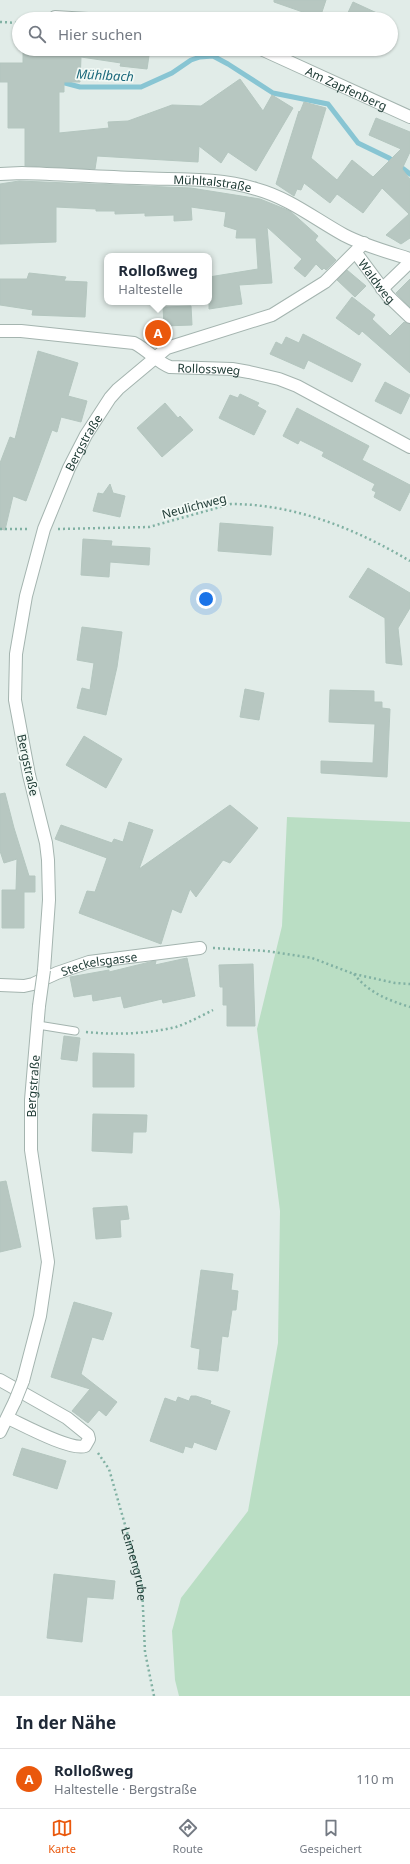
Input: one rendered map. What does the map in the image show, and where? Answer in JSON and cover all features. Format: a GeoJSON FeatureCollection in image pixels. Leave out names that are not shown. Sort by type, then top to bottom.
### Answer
{"type":"FeatureCollection","features":[{"type":"Feature","properties":{"kind":"street","name":"Am Zapfenberg"},"geometry":{"type":"LineString","coordinates":[[275,56],[410,117]]}},
{"type":"Feature","properties":{"kind":"street","name":"Mühltalstraße"},"geometry":{"type":"LineString","coordinates":[[0,174],[30,173],[199,180],[240,185],[260,190],[281,198],[312,214],[344,235],[410,260]]}},
{"type":"Feature","properties":{"kind":"street","name":"Waldweg"},"geometry":{"type":"LineString","coordinates":[[364,243],[356,253],[382,289],[410,317]]}},
{"type":"Feature","properties":{"kind":"street","name":"Bergstraße"},"geometry":{"type":"LineString","coordinates":[[0,1432],[8,1418],[23,1381],[40,1316],[48,1262],[31,1150],[31,1100],[39,1006],[44,970],[49,900],[46,843],[29,775],[15,700],[17,647],[26,596],[44,529],[66,474],[86,435],[110,398],[118,389],[167,348],[178,343],[199,339],[272,315],[325,282],[356,253]]}},
{"type":"Feature","properties":{"kind":"street"},"geometry":{"type":"LineString","coordinates":[[382,289],[410,260]]}},
{"type":"Feature","properties":{"kind":"street","name":"Rollossweg"},"geometry":{"type":"LineString","coordinates":[[0,331],[21,331],[134,343],[146,348],[163,365],[170,367],[232,369],[279,379],[297,386],[410,447]]}},
{"type":"Feature","properties":{"kind":"street","name":"Steckelsgasse"},"geometry":{"type":"LineString","coordinates":[[0,985],[24,986],[33,984],[89,962],[200,948]]}},
{"type":"Feature","properties":{"kind":"street"},"geometry":{"type":"LineString","coordinates":[[0,1380],[67,1418],[88,1435],[89,1439],[85,1446],[80,1447],[69,1445],[8,1418]]}},
{"type":"Feature","properties":{"kind":"lane"},"geometry":{"type":"LineString","coordinates":[[38,1025],[75,1031]]}},
{"type":"Feature","properties":{"kind":"path"},"geometry":{"type":"LineString","coordinates":[[0,22],[12,23]]}},
{"type":"Feature","properties":{"kind":"path","name":"Neulichweg"},"geometry":{"type":"LineString","coordinates":[[0,529],[149,527],[231,504],[245,504],[304,515],[338,525],[369,538],[410,561]]}},
{"type":"Feature","properties":{"kind":"path"},"geometry":{"type":"LineString","coordinates":[[200,948],[244,949],[292,955],[321,961],[354,974],[395,983],[410,984]]}},
{"type":"Feature","properties":{"kind":"path"},"geometry":{"type":"LineString","coordinates":[[354,974],[365,986],[384,998],[410,1007]]}},
{"type":"Feature","properties":{"kind":"path"},"geometry":{"type":"LineString","coordinates":[[75,1031],[104,1034],[147,1032],[177,1026],[213,1010]]}},
{"type":"Feature","properties":{"kind":"path","name":"Leimengrube"},"geometry":{"type":"LineString","coordinates":[[89,1439],[109,1469],[138,1570],[142,1587],[145,1652],[154,1696]]}},
{"type":"Feature","properties":{"kind":"green space"},"geometry":{"type":"Polygon","coordinates":[[[287,817],[410,822],[410,1696],[179,1696],[175,1680],[172,1631],[181,1598],[248,1511],[278,1343],[280,1211],[257,1029],[282,926],[287,817]]]}},
{"type":"Feature","properties":{"kind":"building"},"geometry":{"type":"Polygon","coordinates":[[[274,0],[326,0],[322,12],[303,12],[274,2],[274,0]]]}},
{"type":"Feature","properties":{"kind":"building"},"geometry":{"type":"Polygon","coordinates":[[[353,2],[375,12],[348,12],[353,2]]]}},
{"type":"Feature","properties":{"kind":"building"},"geometry":{"type":"Polygon","coordinates":[[[23,56],[149,56],[147,69],[120,66],[121,63],[81,57],[80,82],[64,82],[64,92],[59,92],[59,133],[109,128],[108,122],[128,121],[172,105],[201,106],[240,79],[263,111],[272,95],[293,108],[256,171],[228,152],[221,163],[199,146],[198,162],[97,156],[95,169],[25,166],[25,128],[8,128],[8,82],[0,82],[0,63],[23,63],[23,56]]]}},
{"type":"Feature","properties":{"kind":"building"},"geometry":{"type":"Polygon","coordinates":[[[304,102],[326,108],[311,158],[337,180],[352,160],[373,177],[401,149],[369,135],[376,118],[410,132],[410,152],[402,169],[410,179],[410,238],[401,244],[386,235],[409,214],[382,188],[363,213],[337,194],[330,203],[304,183],[301,190],[297,189],[294,196],[276,184],[299,111],[300,112],[304,102]]]}},
{"type":"Feature","properties":{"kind":"building"},"geometry":{"type":"Polygon","coordinates":[[[19,181],[191,188],[260,199],[290,211],[318,236],[315,240],[336,260],[326,270],[324,268],[322,270],[316,264],[305,277],[294,268],[302,259],[267,227],[272,283],[239,285],[242,304],[209,309],[209,305],[212,305],[212,277],[258,269],[256,238],[236,238],[237,230],[224,226],[226,212],[191,207],[192,220],[174,221],[174,215],[145,216],[145,213],[115,214],[115,211],[96,211],[96,209],[56,207],[56,242],[0,244],[0,184],[19,181]]]}},
{"type":"Feature","properties":{"kind":"building"},"geometry":{"type":"Polygon","coordinates":[[[347,270],[366,286],[355,297],[337,280],[347,270]]]}},
{"type":"Feature","properties":{"kind":"building"},"geometry":{"type":"Polygon","coordinates":[[[29,273],[66,277],[64,281],[87,282],[85,317],[32,315],[33,310],[0,305],[0,279],[27,279],[29,273]]]}},
{"type":"Feature","properties":{"kind":"building"},"geometry":{"type":"Polygon","coordinates":[[[410,279],[410,307],[396,293],[410,279]]]}},
{"type":"Feature","properties":{"kind":"building"},"geometry":{"type":"Polygon","coordinates":[[[352,297],[375,315],[372,319],[390,336],[404,322],[410,324],[410,373],[362,331],[359,335],[336,318],[352,297]]]}},
{"type":"Feature","properties":{"kind":"building"},"geometry":{"type":"Polygon","coordinates":[[[191,306],[192,325],[164,326],[163,307],[191,306]]]}},
{"type":"Feature","properties":{"kind":"building"},"geometry":{"type":"Polygon","coordinates":[[[303,334],[361,364],[352,382],[308,360],[304,369],[270,354],[276,342],[282,345],[286,337],[299,343],[303,334]]]}},
{"type":"Feature","properties":{"kind":"building"},"geometry":{"type":"Polygon","coordinates":[[[38,351],[78,363],[68,396],[87,401],[81,422],[61,417],[57,432],[52,430],[26,501],[13,496],[5,530],[0,529],[0,463],[10,437],[15,439],[38,351]]]}},
{"type":"Feature","properties":{"kind":"building"},"geometry":{"type":"Polygon","coordinates":[[[385,382],[410,395],[401,414],[375,401],[385,382]]]}},
{"type":"Feature","properties":{"kind":"building"},"geometry":{"type":"Polygon","coordinates":[[[240,394],[259,403],[257,406],[266,411],[254,435],[219,418],[230,395],[238,398],[240,394]]]}},
{"type":"Feature","properties":{"kind":"building"},"geometry":{"type":"Polygon","coordinates":[[[165,403],[178,418],[180,416],[193,430],[162,457],[137,428],[165,403]]]}},
{"type":"Feature","properties":{"kind":"building"},"geometry":{"type":"Polygon","coordinates":[[[297,408],[369,446],[362,460],[410,485],[410,491],[400,511],[374,497],[376,492],[372,490],[375,484],[322,456],[324,452],[300,440],[298,444],[283,436],[297,408]]]}},
{"type":"Feature","properties":{"kind":"building"},"geometry":{"type":"Polygon","coordinates":[[[110,484],[113,493],[125,496],[120,517],[93,511],[98,493],[103,494],[110,484]]]}},
{"type":"Feature","properties":{"kind":"building"},"geometry":{"type":"Polygon","coordinates":[[[220,523],[273,527],[271,555],[218,551],[220,523]]]}},
{"type":"Feature","properties":{"kind":"building"},"geometry":{"type":"Polygon","coordinates":[[[83,539],[112,541],[111,546],[150,548],[149,565],[110,562],[109,577],[81,575],[83,539]]]}},
{"type":"Feature","properties":{"kind":"building"},"geometry":{"type":"Polygon","coordinates":[[[368,568],[410,593],[410,608],[398,628],[402,665],[386,663],[385,618],[349,597],[368,568]]]}},
{"type":"Feature","properties":{"kind":"building"},"geometry":{"type":"Polygon","coordinates":[[[82,627],[122,632],[117,667],[106,715],[77,708],[82,688],[90,690],[94,663],[77,660],[82,627]]]}},
{"type":"Feature","properties":{"kind":"building"},"geometry":{"type":"Polygon","coordinates":[[[245,689],[264,693],[259,720],[240,717],[245,689]]]}},
{"type":"Feature","properties":{"kind":"building"},"geometry":{"type":"Polygon","coordinates":[[[330,690],[374,691],[374,702],[382,702],[382,708],[390,709],[387,777],[321,773],[321,761],[373,763],[375,724],[329,722],[330,690]]]}},
{"type":"Feature","properties":{"kind":"building"},"geometry":{"type":"Polygon","coordinates":[[[84,736],[122,759],[106,788],[66,765],[84,736]]]}},
{"type":"Feature","properties":{"kind":"building"},"geometry":{"type":"Polygon","coordinates":[[[5,793],[29,876],[35,876],[35,892],[24,892],[24,928],[2,928],[2,890],[16,890],[17,859],[4,863],[0,851],[0,794],[5,793]]]}},
{"type":"Feature","properties":{"kind":"building"},"geometry":{"type":"Polygon","coordinates":[[[230,805],[258,828],[230,863],[223,860],[196,897],[190,889],[181,913],[172,909],[161,944],[79,913],[87,891],[95,892],[107,858],[55,839],[61,825],[112,843],[114,839],[123,842],[129,822],[153,830],[139,869],[230,805]]]}},
{"type":"Feature","properties":{"kind":"building"},"geometry":{"type":"Polygon","coordinates":[[[187,958],[195,996],[163,1003],[162,999],[124,1008],[121,996],[93,1001],[92,994],[74,997],[70,977],[109,970],[109,972],[154,961],[156,961],[155,965],[187,958]]]}},
{"type":"Feature","properties":{"kind":"building"},"geometry":{"type":"Polygon","coordinates":[[[253,964],[255,1026],[227,1026],[227,1005],[223,1005],[223,987],[220,987],[219,965],[253,964]]]}},
{"type":"Feature","properties":{"kind":"building"},"geometry":{"type":"Polygon","coordinates":[[[64,1036],[80,1038],[77,1061],[61,1059],[64,1036]]]}},
{"type":"Feature","properties":{"kind":"building"},"geometry":{"type":"Polygon","coordinates":[[[93,1053],[134,1054],[134,1087],[93,1087],[93,1053]]]}},
{"type":"Feature","properties":{"kind":"building"},"geometry":{"type":"Polygon","coordinates":[[[93,1114],[147,1115],[146,1132],[133,1132],[132,1153],[92,1151],[93,1114]]]}},
{"type":"Feature","properties":{"kind":"building"},"geometry":{"type":"Polygon","coordinates":[[[6,1181],[21,1247],[0,1252],[0,1182],[6,1181]]]}},
{"type":"Feature","properties":{"kind":"building"},"geometry":{"type":"Polygon","coordinates":[[[127,1206],[129,1219],[120,1220],[121,1237],[96,1239],[93,1208],[127,1206]]]}},
{"type":"Feature","properties":{"kind":"building"},"geometry":{"type":"Polygon","coordinates":[[[201,1270],[233,1274],[231,1290],[238,1291],[236,1310],[232,1310],[228,1337],[222,1336],[218,1371],[198,1369],[200,1349],[191,1347],[201,1270]]]}},
{"type":"Feature","properties":{"kind":"building"},"geometry":{"type":"Polygon","coordinates":[[[74,1302],[112,1313],[103,1340],[92,1337],[81,1374],[117,1402],[106,1416],[99,1410],[88,1423],[72,1411],[90,1389],[51,1377],[74,1302]]]}},
{"type":"Feature","properties":{"kind":"building"},"geometry":{"type":"Polygon","coordinates":[[[191,1396],[196,1396],[211,1401],[210,1404],[230,1411],[216,1450],[194,1442],[192,1448],[185,1446],[183,1453],[150,1441],[165,1398],[176,1402],[178,1397],[189,1401],[191,1396]]]}},
{"type":"Feature","properties":{"kind":"building"},"geometry":{"type":"Polygon","coordinates":[[[22,1448],[66,1461],[57,1489],[13,1475],[22,1448]]]}},
{"type":"Feature","properties":{"kind":"building"},"geometry":{"type":"Polygon","coordinates":[[[54,1574],[115,1581],[113,1599],[87,1597],[82,1642],[47,1638],[54,1574]]]}},
{"type":"Feature","properties":{"kind":"waterway","name":"Mühlbach"},"geometry":{"type":"LineString","coordinates":[[65,83],[80,87],[141,87],[172,73],[191,60],[200,57],[213,56],[273,93],[328,104],[358,143],[389,158],[410,174]]}},
{"type":"Feature","properties":{"kind":"place","name":"Rolloßweg"},"geometry":{"type":"Point","coordinates":[158,333]}}]}
